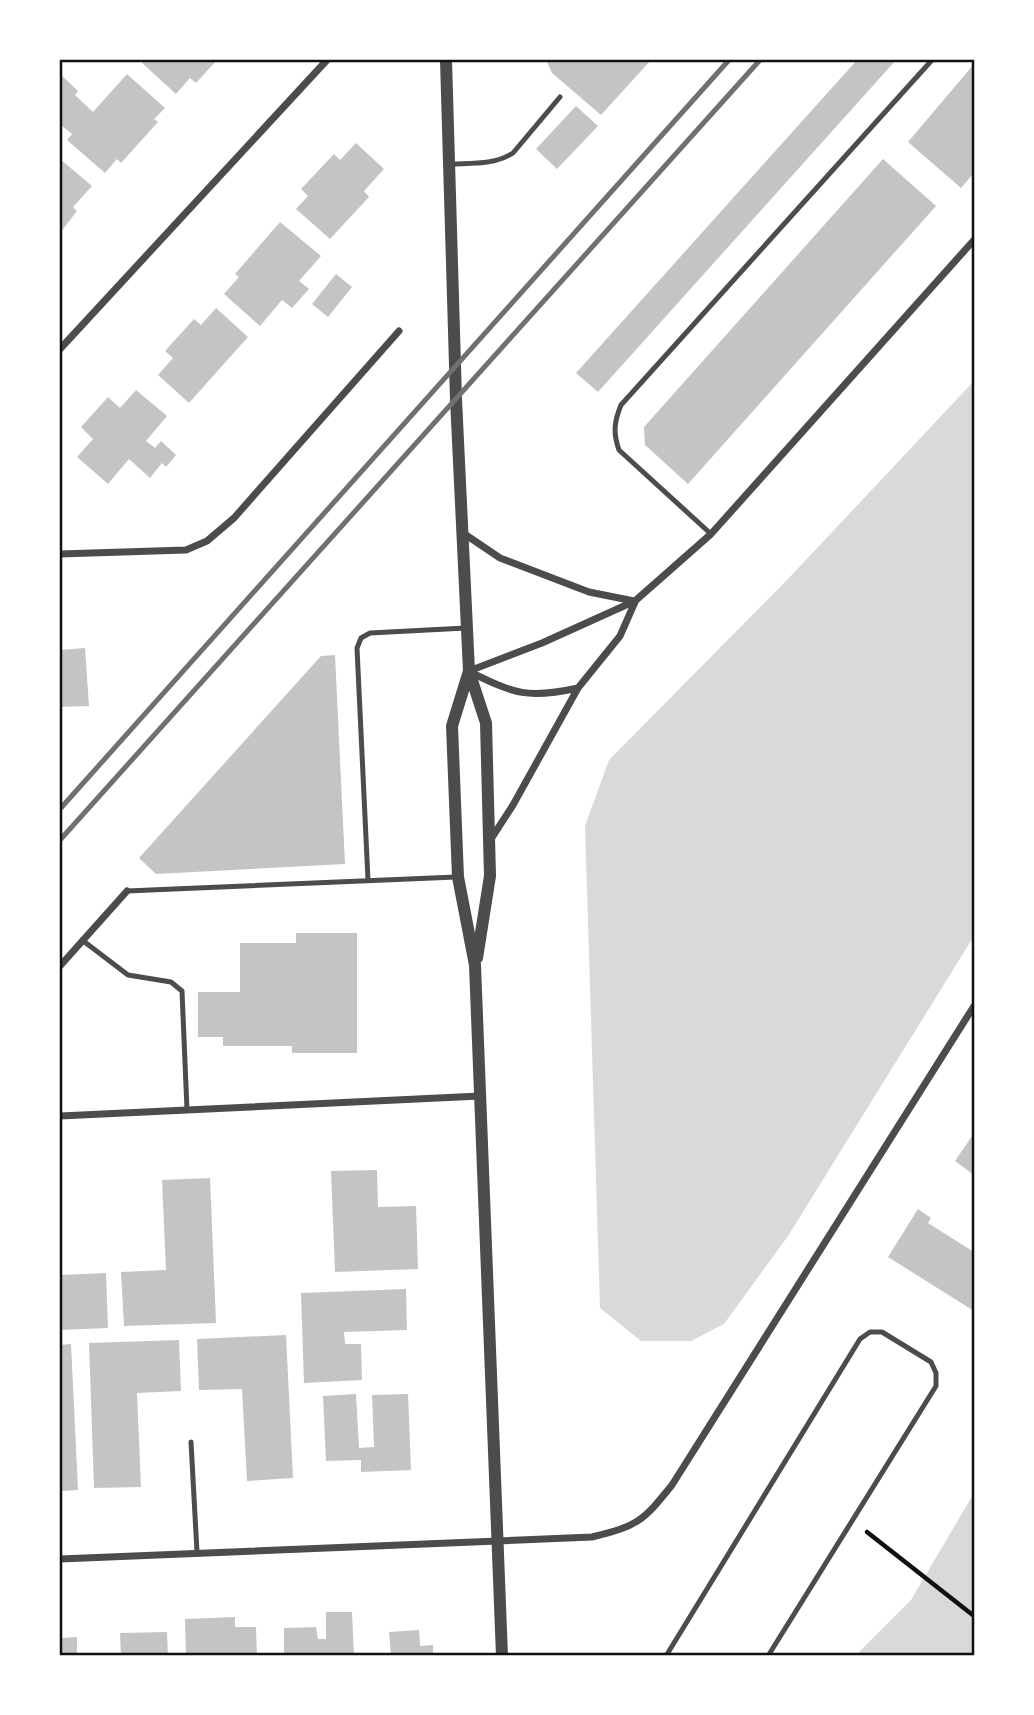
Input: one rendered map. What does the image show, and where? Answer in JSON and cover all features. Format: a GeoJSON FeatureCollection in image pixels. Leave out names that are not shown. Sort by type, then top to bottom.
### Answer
{"type":"FeatureCollection","features":[{"type":"Feature","properties":{"kind":"street"},"geometry":{"type":"LineString","coordinates":[[60,349],[327,60]]}},
{"type":"Feature","properties":{"kind":"street"},"geometry":{"type":"LineString","coordinates":[[446,60],[456,399],[469,671],[486,723],[490,876],[475,965]]}},
{"type":"Feature","properties":{"kind":"street"},"geometry":{"type":"LineString","coordinates":[[469,671],[542,643],[635,601],[711,534],[975,240]]}},
{"type":"Feature","properties":{"kind":"street"},"geometry":{"type":"LineString","coordinates":[[60,554],[186,550],[207,541],[234,518],[399,331]]}},
{"type":"Feature","properties":{"kind":"street"},"geometry":{"type":"LineString","coordinates":[[463,533],[500,558],[589,592],[635,601]]}},
{"type":"Feature","properties":{"kind":"street"},"geometry":{"type":"LineString","coordinates":[[489,841],[513,805],[578,688],[620,636],[635,601]]}},
{"type":"Feature","properties":{"kind":"street"},"geometry":{"type":"LineString","coordinates":[[469,671],[507,690],[530,695],[578,688]]}},
{"type":"Feature","properties":{"kind":"street"},"geometry":{"type":"LineString","coordinates":[[469,671],[452,726],[457,877],[475,965],[502,1656]]}},
{"type":"Feature","properties":{"kind":"street"},"geometry":{"type":"LineString","coordinates":[[60,966],[127,891]]}},
{"type":"Feature","properties":{"kind":"street"},"geometry":{"type":"LineString","coordinates":[[60,1559],[592,1537],[624,1529],[647,1516],[672,1485],[975,1006]]}},
{"type":"Feature","properties":{"kind":"street"},"geometry":{"type":"LineString","coordinates":[[60,1116],[480,1096]]}},
{"type":"Feature","properties":{"kind":"lane"},"geometry":{"type":"LineString","coordinates":[[711,534],[619,450],[614,436],[621,405],[932,60]]}},
{"type":"Feature","properties":{"kind":"lane"},"geometry":{"type":"LineString","coordinates":[[450,164],[504,159],[513,153],[560,97]]}},
{"type":"Feature","properties":{"kind":"lane"},"geometry":{"type":"LineString","coordinates":[[368,880],[357,649],[360,638],[370,633],[467,628]]}},
{"type":"Feature","properties":{"kind":"lane"},"geometry":{"type":"LineString","coordinates":[[127,891],[457,877]]}},
{"type":"Feature","properties":{"kind":"lane"},"geometry":{"type":"LineString","coordinates":[[82,940],[128,975],[171,982],[181,991],[187,1110]]}},
{"type":"Feature","properties":{"kind":"lane"},"geometry":{"type":"LineString","coordinates":[[666,1656],[860,1339],[870,1332],[882,1332],[931,1362],[936,1373],[936,1386],[768,1656]]}},
{"type":"Feature","properties":{"kind":"lane"},"geometry":{"type":"LineString","coordinates":[[191,1442],[197,1552]]}},
{"type":"Feature","properties":{"kind":"path"},"geometry":{"type":"LineString","coordinates":[[852,1521],[975,1616]]}},
{"type":"Feature","properties":{"kind":"shaded area"},"geometry":{"type":"Polygon","coordinates":[[[974,381],[974,936],[788,1236],[724,1324],[691,1341],[641,1341],[600,1308],[585,826],[609,760],[788,579],[974,381]]]}},
{"type":"Feature","properties":{"kind":"shaded area"},"geometry":{"type":"Polygon","coordinates":[[[974,1493],[974,1655],[855,1656],[911,1600],[974,1493]]]}},
{"type":"Feature","properties":{"kind":"building"},"geometry":{"type":"Polygon","coordinates":[[[145,60],[217,60],[196,83],[190,78],[176,94],[142,63],[145,60]]]}},
{"type":"Feature","properties":{"kind":"building"},"geometry":{"type":"Polygon","coordinates":[[[546,60],[651,60],[601,115],[552,73],[546,60]]]}},
{"type":"Feature","properties":{"kind":"building"},"geometry":{"type":"Polygon","coordinates":[[[857,60],[896,60],[598,392],[576,373],[857,60]]]}},
{"type":"Feature","properties":{"kind":"building"},"geometry":{"type":"Polygon","coordinates":[[[974,64],[974,173],[961,188],[908,142],[974,64]]]}},
{"type":"Feature","properties":{"kind":"building"},"geometry":{"type":"Polygon","coordinates":[[[60,74],[78,91],[75,95],[93,112],[127,74],[165,108],[154,119],[158,122],[121,163],[117,159],[105,173],[67,140],[72,134],[62,126],[60,129],[60,74]]]}},
{"type":"Feature","properties":{"kind":"building"},"geometry":{"type":"Polygon","coordinates":[[[576,106],[598,126],[557,169],[536,149],[576,106]]]}},
{"type":"Feature","properties":{"kind":"building"},"geometry":{"type":"Polygon","coordinates":[[[356,143],[384,169],[364,191],[369,197],[330,239],[296,209],[308,196],[301,189],[334,154],[340,160],[356,143]]]}},
{"type":"Feature","properties":{"kind":"building"},"geometry":{"type":"Polygon","coordinates":[[[60,159],[92,186],[73,207],[77,211],[60,233],[60,159]]]}},
{"type":"Feature","properties":{"kind":"building"},"geometry":{"type":"Polygon","coordinates":[[[883,159],[936,206],[688,484],[645,445],[644,427],[883,159]]]}},
{"type":"Feature","properties":{"kind":"building"},"geometry":{"type":"Polygon","coordinates":[[[280,222],[321,256],[299,281],[309,289],[292,308],[282,300],[260,326],[224,294],[239,277],[235,274],[280,222]]]}},
{"type":"Feature","properties":{"kind":"building"},"geometry":{"type":"Polygon","coordinates":[[[336,274],[352,287],[328,317],[312,304],[336,274]]]}},
{"type":"Feature","properties":{"kind":"building"},"geometry":{"type":"Polygon","coordinates":[[[216,308],[248,337],[189,403],[158,375],[173,358],[165,351],[194,319],[201,325],[216,308]]]}},
{"type":"Feature","properties":{"kind":"building"},"geometry":{"type":"Polygon","coordinates":[[[136,390],[167,416],[146,441],[155,448],[161,441],[176,455],[166,467],[162,463],[150,478],[129,459],[108,484],[77,457],[93,439],[81,427],[108,397],[120,408],[136,390]]]}},
{"type":"Feature","properties":{"kind":"building"},"geometry":{"type":"Polygon","coordinates":[[[85,648],[89,706],[60,707],[60,650],[85,648]]]}},
{"type":"Feature","properties":{"kind":"building"},"geometry":{"type":"Polygon","coordinates":[[[335,655],[345,864],[156,874],[139,858],[321,656],[335,655]]]}},
{"type":"Feature","properties":{"kind":"building"},"geometry":{"type":"Polygon","coordinates":[[[296,933],[357,933],[357,1053],[292,1053],[292,1046],[223,1046],[223,1037],[198,1037],[198,992],[240,992],[240,943],[296,943],[296,933]]]}},
{"type":"Feature","properties":{"kind":"building"},"geometry":{"type":"Polygon","coordinates":[[[974,1133],[974,1175],[955,1161],[974,1133]]]}},
{"type":"Feature","properties":{"kind":"building"},"geometry":{"type":"Polygon","coordinates":[[[377,1170],[378,1207],[416,1206],[418,1269],[335,1272],[331,1171],[377,1170]]]}},
{"type":"Feature","properties":{"kind":"building"},"geometry":{"type":"Polygon","coordinates":[[[210,1178],[216,1323],[124,1326],[121,1272],[166,1270],[162,1180],[210,1178]]]}},
{"type":"Feature","properties":{"kind":"building"},"geometry":{"type":"Polygon","coordinates":[[[918,1209],[931,1218],[928,1223],[974,1252],[974,1311],[888,1257],[918,1209]]]}},
{"type":"Feature","properties":{"kind":"building"},"geometry":{"type":"Polygon","coordinates":[[[106,1273],[108,1328],[60,1330],[60,1275],[106,1273]]]}},
{"type":"Feature","properties":{"kind":"building"},"geometry":{"type":"Polygon","coordinates":[[[406,1289],[407,1330],[344,1332],[345,1344],[361,1344],[362,1380],[304,1383],[301,1293],[406,1289]]]}},
{"type":"Feature","properties":{"kind":"building"},"geometry":{"type":"Polygon","coordinates":[[[286,1335],[293,1478],[247,1481],[242,1389],[199,1390],[197,1339],[286,1335]]]}},
{"type":"Feature","properties":{"kind":"building"},"geometry":{"type":"Polygon","coordinates":[[[179,1340],[181,1391],[137,1393],[141,1487],[94,1488],[89,1343],[179,1340]]]}},
{"type":"Feature","properties":{"kind":"building"},"geometry":{"type":"Polygon","coordinates":[[[71,1344],[78,1490],[60,1491],[60,1345],[71,1344]]]}},
{"type":"Feature","properties":{"kind":"building"},"geometry":{"type":"Polygon","coordinates":[[[356,1394],[359,1448],[374,1447],[372,1395],[408,1394],[411,1470],[361,1472],[361,1460],[326,1461],[323,1396],[356,1394]]]}},
{"type":"Feature","properties":{"kind":"building"},"geometry":{"type":"Polygon","coordinates":[[[326,1612],[352,1612],[354,1656],[284,1656],[284,1628],[316,1627],[318,1639],[326,1639],[326,1612]]]}},
{"type":"Feature","properties":{"kind":"building"},"geometry":{"type":"Polygon","coordinates":[[[235,1617],[235,1627],[256,1627],[257,1656],[186,1656],[185,1619],[235,1617]]]}},
{"type":"Feature","properties":{"kind":"building"},"geometry":{"type":"Polygon","coordinates":[[[419,1630],[420,1646],[433,1645],[433,1656],[391,1656],[389,1632],[419,1630]]]}},
{"type":"Feature","properties":{"kind":"building"},"geometry":{"type":"Polygon","coordinates":[[[167,1632],[168,1656],[121,1656],[120,1633],[167,1632]]]}},
{"type":"Feature","properties":{"kind":"building"},"geometry":{"type":"Polygon","coordinates":[[[77,1637],[77,1656],[60,1656],[60,1638],[77,1637]]]}},
{"type":"Feature","properties":{"kind":"railway"},"geometry":{"type":"LineString","coordinates":[[60,809],[729,60]]}},
{"type":"Feature","properties":{"kind":"railway"},"geometry":{"type":"LineString","coordinates":[[60,840],[760,60]]}}]}
